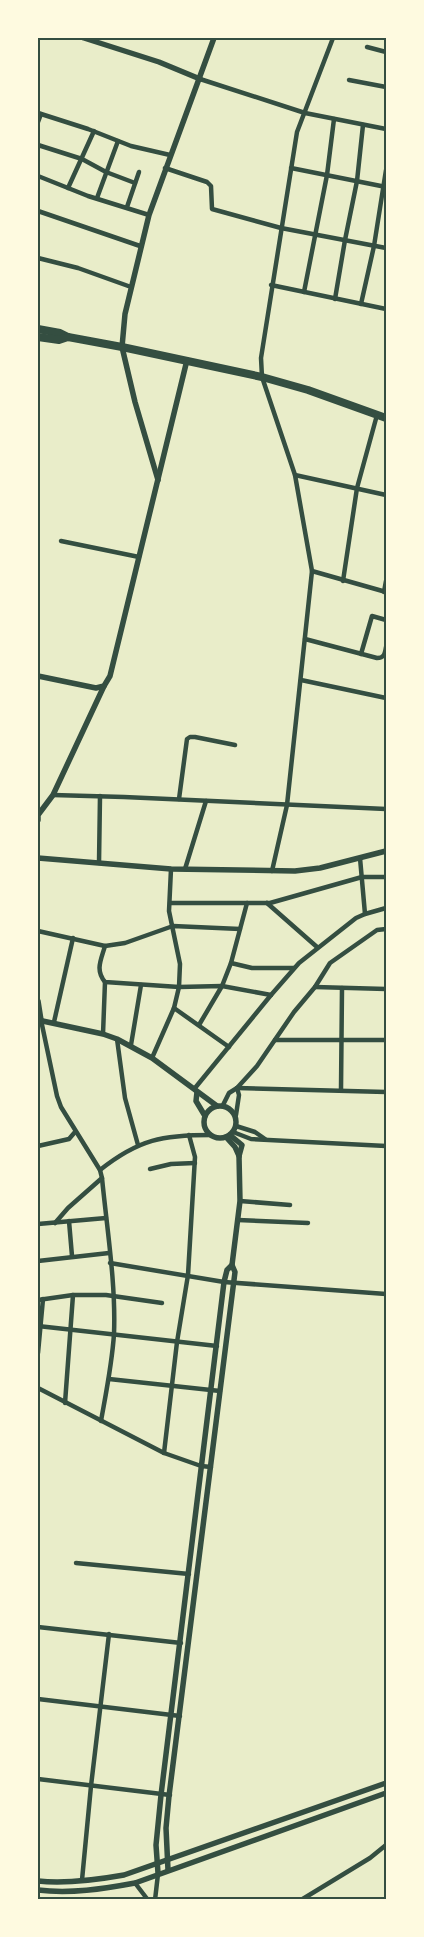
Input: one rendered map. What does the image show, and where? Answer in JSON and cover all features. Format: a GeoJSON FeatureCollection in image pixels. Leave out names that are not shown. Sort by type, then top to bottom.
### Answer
{"type":"FeatureCollection","features":[{"type":"Feature","properties":{"kind":"main road"},"geometry":{"type":"LineString","coordinates":[[38,328],[60,332],[68,337],[187,360],[262,377],[308,390],[386,418]]}},
{"type":"Feature","properties":{"kind":"main road"},"geometry":{"type":"LineString","coordinates":[[38,336],[59,340],[68,337]]}},
{"type":"Feature","properties":{"kind":"street"},"geometry":{"type":"LineString","coordinates":[[84,38],[305,113],[386,129]]}},
{"type":"Feature","properties":{"kind":"street"},"geometry":{"type":"LineString","coordinates":[[158,480],[122,347],[124,314],[149,215],[214,38]]}},
{"type":"Feature","properties":{"kind":"street"},"geometry":{"type":"LineString","coordinates":[[272,871],[287,806],[312,571],[295,475],[262,377],[261,358],[271,285],[297,132],[333,38]]}},
{"type":"Feature","properties":{"kind":"street"},"geometry":{"type":"LineString","coordinates":[[367,47],[386,52]]}},
{"type":"Feature","properties":{"kind":"street"},"geometry":{"type":"LineString","coordinates":[[349,80],[386,87]]}},
{"type":"Feature","properties":{"kind":"street"},"geometry":{"type":"LineString","coordinates":[[38,122],[39,114],[94,131],[131,146],[170,155]]}},
{"type":"Feature","properties":{"kind":"street"},"geometry":{"type":"LineString","coordinates":[[304,292],[327,175],[334,119]]}},
{"type":"Feature","properties":{"kind":"street"},"geometry":{"type":"LineString","coordinates":[[335,299],[357,181],[363,124]]}},
{"type":"Feature","properties":{"kind":"street"},"geometry":{"type":"LineString","coordinates":[[68,188],[94,131]]}},
{"type":"Feature","properties":{"kind":"street"},"geometry":{"type":"LineString","coordinates":[[97,198],[118,141]]}},
{"type":"Feature","properties":{"kind":"street"},"geometry":{"type":"LineString","coordinates":[[38,145],[82,159],[106,172],[135,183]]}},
{"type":"Feature","properties":{"kind":"street"},"geometry":{"type":"LineString","coordinates":[[165,168],[207,182],[212,186],[212,209],[281,228],[386,248]]}},
{"type":"Feature","properties":{"kind":"street"},"geometry":{"type":"LineString","coordinates":[[291,168],[385,186]]}},
{"type":"Feature","properties":{"kind":"street"},"geometry":{"type":"LineString","coordinates":[[362,304],[385,186],[386,170]]}},
{"type":"Feature","properties":{"kind":"street"},"geometry":{"type":"LineString","coordinates":[[128,207],[139,172]]}},
{"type":"Feature","properties":{"kind":"street"},"geometry":{"type":"LineString","coordinates":[[38,176],[149,215]]}},
{"type":"Feature","properties":{"kind":"street"},"geometry":{"type":"LineString","coordinates":[[38,211],[140,246]]}},
{"type":"Feature","properties":{"kind":"street"},"geometry":{"type":"LineString","coordinates":[[38,258],[78,268],[131,287]]}},
{"type":"Feature","properties":{"kind":"street"},"geometry":{"type":"LineString","coordinates":[[271,285],[386,309]]}},
{"type":"Feature","properties":{"kind":"street"},"geometry":{"type":"LineString","coordinates":[[38,820],[38,815],[53,795],[110,676],[187,360]]}},
{"type":"Feature","properties":{"kind":"street"},"geometry":{"type":"LineString","coordinates":[[343,581],[357,488],[377,415]]}},
{"type":"Feature","properties":{"kind":"street"},"geometry":{"type":"LineString","coordinates":[[295,475],[386,495]]}},
{"type":"Feature","properties":{"kind":"street"},"geometry":{"type":"LineString","coordinates":[[62,541],[138,557]]}},
{"type":"Feature","properties":{"kind":"street"},"geometry":{"type":"LineString","coordinates":[[312,571],[385,592],[386,581]]}},
{"type":"Feature","properties":{"kind":"street"},"geometry":{"type":"LineString","coordinates":[[361,654],[372,616],[386,620]]}},
{"type":"Feature","properties":{"kind":"street"},"geometry":{"type":"LineString","coordinates":[[305,639],[381,658],[386,647]]}},
{"type":"Feature","properties":{"kind":"street"},"geometry":{"type":"LineString","coordinates":[[38,676],[96,688],[104,686]]}},
{"type":"Feature","properties":{"kind":"street"},"geometry":{"type":"LineString","coordinates":[[301,680],[386,698]]}},
{"type":"Feature","properties":{"kind":"street"},"geometry":{"type":"LineString","coordinates":[[179,799],[187,740],[190,737],[235,745]]}},
{"type":"Feature","properties":{"kind":"street"},"geometry":{"type":"LineString","coordinates":[[53,795],[386,809]]}},
{"type":"Feature","properties":{"kind":"street"},"geometry":{"type":"LineString","coordinates":[[99,863],[100,796]]}},
{"type":"Feature","properties":{"kind":"street"},"geometry":{"type":"LineString","coordinates":[[185,869],[206,801]]}},
{"type":"Feature","properties":{"kind":"street"},"geometry":{"type":"LineString","coordinates":[[38,858],[171,869],[308,871],[386,851]]}},
{"type":"Feature","properties":{"kind":"street"},"geometry":{"type":"LineString","coordinates":[[360,858],[365,914]]}},
{"type":"Feature","properties":{"kind":"street"},"geometry":{"type":"LineString","coordinates":[[152,1058],[174,1008],[179,987],[180,964],[170,911],[171,869]]}},
{"type":"Feature","properties":{"kind":"street"},"geometry":{"type":"LineString","coordinates":[[170,903],[267,903],[362,878],[386,877]]}},
{"type":"Feature","properties":{"kind":"street"},"geometry":{"type":"LineString","coordinates":[[199,1025],[222,986],[232,963],[247,903]]}},
{"type":"Feature","properties":{"kind":"street"},"geometry":{"type":"LineString","coordinates":[[267,903],[317,947]]}},
{"type":"Feature","properties":{"kind":"street"},"geometry":{"type":"LineString","coordinates":[[211,1135],[205,1126],[205,1116],[196,1101],[196,1090],[229,1047],[294,968],[317,947],[365,914],[386,908]]}},
{"type":"Feature","properties":{"kind":"street"},"geometry":{"type":"LineString","coordinates":[[38,931],[105,946],[125,943],[172,926],[240,929]]}},
{"type":"Feature","properties":{"kind":"street"},"geometry":{"type":"LineString","coordinates":[[205,1116],[212,1108],[220,1105],[229,1093],[237,1088],[257,1066],[294,1012],[315,987],[330,963],[377,930],[386,929]]}},
{"type":"Feature","properties":{"kind":"street"},"geometry":{"type":"LineString","coordinates":[[54,1022],[73,938]]}},
{"type":"Feature","properties":{"kind":"street"},"geometry":{"type":"LineString","coordinates":[[103,1034],[104,982],[99,976],[98,970],[105,946]]}},
{"type":"Feature","properties":{"kind":"street"},"geometry":{"type":"LineString","coordinates":[[232,963],[252,968],[294,968]]}},
{"type":"Feature","properties":{"kind":"street"},"geometry":{"type":"LineString","coordinates":[[104,982],[179,987],[222,986],[271,995]]}},
{"type":"Feature","properties":{"kind":"street"},"geometry":{"type":"LineString","coordinates":[[131,1045],[141,985]]}},
{"type":"Feature","properties":{"kind":"street"},"geometry":{"type":"LineString","coordinates":[[315,987],[386,990]]}},
{"type":"Feature","properties":{"kind":"street"},"geometry":{"type":"LineString","coordinates":[[341,1090],[342,988]]}},
{"type":"Feature","properties":{"kind":"street"},"geometry":{"type":"LineString","coordinates":[[38,1001],[39,1020],[57,1096],[75,1132],[100,1170],[102,1178],[114,1334],[109,1379],[100,1421]]}},
{"type":"Feature","properties":{"kind":"street"},"geometry":{"type":"LineString","coordinates":[[174,1008],[229,1047]]}},
{"type":"Feature","properties":{"kind":"street"},"geometry":{"type":"LineString","coordinates":[[39,1020],[103,1034],[131,1045],[196,1090],[230,1109],[236,1115]]}},
{"type":"Feature","properties":{"kind":"street"},"geometry":{"type":"LineString","coordinates":[[117,1039],[126,1098],[138,1145]]}},
{"type":"Feature","properties":{"kind":"street"},"geometry":{"type":"LineString","coordinates":[[275,1040],[386,1040]]}},
{"type":"Feature","properties":{"kind":"street"},"geometry":{"type":"LineString","coordinates":[[237,1088],[386,1092]]}},
{"type":"Feature","properties":{"kind":"street"},"geometry":{"type":"LineString","coordinates":[[230,1135],[236,1126],[239,1095],[237,1088]]}},
{"type":"Feature","properties":{"kind":"street"},"geometry":{"type":"LineString","coordinates":[[236,1126],[255,1132],[266,1140]]}},
{"type":"Feature","properties":{"kind":"street"},"geometry":{"type":"LineString","coordinates":[[38,1146],[69,1139],[75,1132]]}},
{"type":"Feature","properties":{"kind":"street"},"geometry":{"type":"LineString","coordinates":[[164,1453],[177,1342],[188,1275],[196,1157],[189,1135]]}},
{"type":"Feature","properties":{"kind":"street"},"geometry":{"type":"LineString","coordinates":[[100,1170],[118,1155],[138,1145],[173,1136],[211,1135],[216,1137],[230,1135],[250,1139],[386,1146]]}},
{"type":"Feature","properties":{"kind":"street"},"geometry":{"type":"LineString","coordinates":[[168,1870],[166,1828],[235,1272],[232,1265],[240,1201],[239,1156],[242,1145],[230,1135]]}},
{"type":"Feature","properties":{"kind":"street"},"geometry":{"type":"LineString","coordinates":[[150,1169],[171,1164],[195,1163]]}},
{"type":"Feature","properties":{"kind":"street"},"geometry":{"type":"LineString","coordinates":[[55,1223],[68,1208],[102,1178]]}},
{"type":"Feature","properties":{"kind":"street"},"geometry":{"type":"LineString","coordinates":[[240,1201],[290,1204]]}},
{"type":"Feature","properties":{"kind":"street"},"geometry":{"type":"LineString","coordinates":[[38,1224],[106,1218]]}},
{"type":"Feature","properties":{"kind":"street"},"geometry":{"type":"LineString","coordinates":[[238,1220],[308,1223]]}},
{"type":"Feature","properties":{"kind":"street"},"geometry":{"type":"LineString","coordinates":[[69,1221],[72,1256]]}},
{"type":"Feature","properties":{"kind":"street"},"geometry":{"type":"LineString","coordinates":[[38,1261],[109,1253]]}},
{"type":"Feature","properties":{"kind":"street"},"geometry":{"type":"LineString","coordinates":[[110,1263],[224,1282],[386,1294]]}},
{"type":"Feature","properties":{"kind":"street"},"geometry":{"type":"LineString","coordinates":[[155,1900],[158,1873],[156,1845],[161,1795],[224,1282],[227,1270],[232,1265]]}},
{"type":"Feature","properties":{"kind":"street"},"geometry":{"type":"LineString","coordinates":[[65,1403],[72,1329],[73,1295]]}},
{"type":"Feature","properties":{"kind":"street"},"geometry":{"type":"LineString","coordinates":[[38,1353],[40,1299],[73,1295],[112,1295],[162,1303]]}},
{"type":"Feature","properties":{"kind":"street"},"geometry":{"type":"LineString","coordinates":[[39,1326],[217,1346]]}},
{"type":"Feature","properties":{"kind":"street"},"geometry":{"type":"LineString","coordinates":[[109,1379],[220,1391]]}},
{"type":"Feature","properties":{"kind":"street"},"geometry":{"type":"LineString","coordinates":[[38,1397],[38,1389],[164,1453],[201,1466],[210,1467]]}},
{"type":"Feature","properties":{"kind":"street"},"geometry":{"type":"LineString","coordinates":[[76,1563],[189,1574]]}},
{"type":"Feature","properties":{"kind":"street"},"geometry":{"type":"LineString","coordinates":[[38,1627],[181,1643]]}},
{"type":"Feature","properties":{"kind":"street"},"geometry":{"type":"LineString","coordinates":[[82,1880],[108,1634]]}},
{"type":"Feature","properties":{"kind":"street"},"geometry":{"type":"LineString","coordinates":[[38,1699],[180,1716]]}},
{"type":"Feature","properties":{"kind":"street"},"geometry":{"type":"LineString","coordinates":[[38,1779],[170,1795]]}},
{"type":"Feature","properties":{"kind":"street"},"geometry":{"type":"LineString","coordinates":[[38,1880],[52,1882],[124,1875],[386,1783]]}},
{"type":"Feature","properties":{"kind":"street"},"geometry":{"type":"LineString","coordinates":[[38,1890],[76,1891],[109,1888],[135,1882],[386,1793]]}},
{"type":"Feature","properties":{"kind":"street"},"geometry":{"type":"LineString","coordinates":[[301,1900],[370,1858],[386,1845]]}},
{"type":"Feature","properties":{"kind":"street"},"geometry":{"type":"LineString","coordinates":[[135,1882],[148,1900]]}}]}
